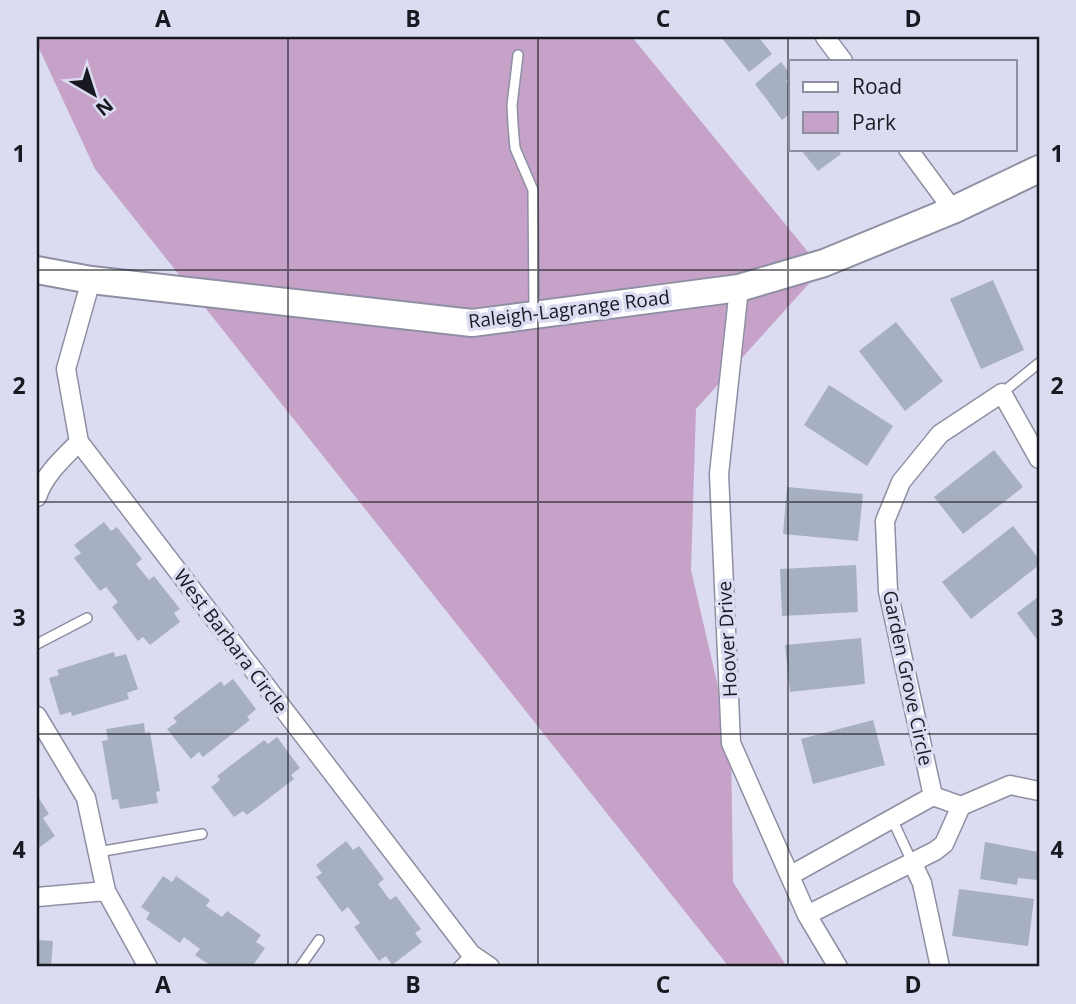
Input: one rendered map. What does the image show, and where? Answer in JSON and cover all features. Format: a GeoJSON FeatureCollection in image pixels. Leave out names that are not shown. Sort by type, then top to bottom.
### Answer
{"type":"FeatureCollection","features":[{"type":"Feature","properties":{"kind":"main road","name":"Raleigh-Lagrange Road"},"geometry":{"type":"LineString","coordinates":[[37,270],[91,280],[472,323],[739,288],[824,263],[953,210],[1039,169]]}},
{"type":"Feature","properties":{"kind":"street"},"geometry":{"type":"LineString","coordinates":[[825,37],[842,60]]}},
{"type":"Feature","properties":{"kind":"street"},"geometry":{"type":"LineString","coordinates":[[909,150],[953,210]]}},
{"type":"Feature","properties":{"kind":"street","name":"West Barbara Circle"},"geometry":{"type":"LineString","coordinates":[[91,280],[66,369],[79,442],[471,954],[489,967]]}},
{"type":"Feature","properties":{"kind":"street","name":"Hoover Drive"},"geometry":{"type":"LineString","coordinates":[[739,288],[719,474],[731,743],[807,915],[838,967]]}},
{"type":"Feature","properties":{"kind":"street"},"geometry":{"type":"LineString","coordinates":[[1002,393],[1039,459]]}},
{"type":"Feature","properties":{"kind":"street","name":"Garden Grove Circle"},"geometry":{"type":"LineString","coordinates":[[933,796],[888,591],[886,521],[901,482],[940,434],[1002,393]]}},
{"type":"Feature","properties":{"kind":"street"},"geometry":{"type":"LineString","coordinates":[[37,496],[59,462],[79,442]]}},
{"type":"Feature","properties":{"kind":"street"},"geometry":{"type":"LineString","coordinates":[[37,716],[86,798],[106,891],[148,967]]}},
{"type":"Feature","properties":{"kind":"street"},"geometry":{"type":"LineString","coordinates":[[807,915],[913,864],[944,844],[961,806],[1010,785],[1039,791]]}},
{"type":"Feature","properties":{"kind":"street"},"geometry":{"type":"LineString","coordinates":[[791,875],[933,796],[961,806]]}},
{"type":"Feature","properties":{"kind":"street"},"geometry":{"type":"LineString","coordinates":[[913,864],[922,883],[940,967]]}},
{"type":"Feature","properties":{"kind":"street"},"geometry":{"type":"LineString","coordinates":[[37,897],[106,891]]}},
{"type":"Feature","properties":{"kind":"lane"},"geometry":{"type":"LineString","coordinates":[[518,55],[512,105],[513,125],[515,148],[533,190],[534,315]]}},
{"type":"Feature","properties":{"kind":"lane"},"geometry":{"type":"LineString","coordinates":[[1002,393],[1039,363]]}},
{"type":"Feature","properties":{"kind":"lane"},"geometry":{"type":"LineString","coordinates":[[37,645],[87,618]]}},
{"type":"Feature","properties":{"kind":"lane"},"geometry":{"type":"LineString","coordinates":[[892,819],[913,864]]}},
{"type":"Feature","properties":{"kind":"lane"},"geometry":{"type":"LineString","coordinates":[[98,852],[202,834]]}},
{"type":"Feature","properties":{"kind":"lane"},"geometry":{"type":"LineString","coordinates":[[300,967],[319,940]]}},
{"type":"Feature","properties":{"kind":"lane"},"geometry":{"type":"LineString","coordinates":[[458,967],[471,954]]}},
{"type":"Feature","properties":{"kind":"green space"},"geometry":{"type":"Polygon","coordinates":[[[37,37],[632,37],[822,269],[696,409],[691,570],[731,743],[733,882],[787,967],[729,967],[95,169],[37,44],[37,37]]]}},
{"type":"Feature","properties":{"kind":"building"},"geometry":{"type":"Polygon","coordinates":[[[721,37],[763,37],[760,39],[772,54],[749,72],[721,37]]]}},
{"type":"Feature","properties":{"kind":"building"},"geometry":{"type":"Polygon","coordinates":[[[781,62],[789,72],[786,81],[789,85],[789,115],[782,120],[755,84],[781,62]]]}},
{"type":"Feature","properties":{"kind":"building"},"geometry":{"type":"Polygon","coordinates":[[[801,150],[838,150],[841,154],[818,171],[801,150]]]}},
{"type":"Feature","properties":{"kind":"building"},"geometry":{"type":"Polygon","coordinates":[[[993,280],[1024,350],[981,369],[950,299],[993,280]]]}},
{"type":"Feature","properties":{"kind":"building"},"geometry":{"type":"Polygon","coordinates":[[[896,322],[943,381],[905,411],[859,351],[896,322]]]}},
{"type":"Feature","properties":{"kind":"building"},"geometry":{"type":"Polygon","coordinates":[[[829,385],[893,426],[867,466],[804,425],[829,385]]]}},
{"type":"Feature","properties":{"kind":"building"},"geometry":{"type":"Polygon","coordinates":[[[994,450],[1023,487],[963,534],[934,497],[994,450]]]}},
{"type":"Feature","properties":{"kind":"building"},"geometry":{"type":"Polygon","coordinates":[[[787,487],[863,494],[858,541],[783,534],[787,487]]]}},
{"type":"Feature","properties":{"kind":"building"},"geometry":{"type":"Polygon","coordinates":[[[104,522],[111,531],[117,527],[142,559],[136,564],[149,580],[154,576],[180,609],[174,613],[180,622],[150,645],[143,637],[138,641],[112,607],[118,602],[106,587],[100,591],[74,558],[81,553],[74,545],[104,522]]]}},
{"type":"Feature","properties":{"kind":"building"},"geometry":{"type":"Polygon","coordinates":[[[1013,526],[1039,559],[1039,565],[971,619],[942,582],[1013,526]]]}},
{"type":"Feature","properties":{"kind":"building"},"geometry":{"type":"Polygon","coordinates":[[[856,565],[858,612],[782,616],[780,569],[856,565]]]}},
{"type":"Feature","properties":{"kind":"building"},"geometry":{"type":"Polygon","coordinates":[[[1039,596],[1039,642],[1017,613],[1039,596]]]}},
{"type":"Feature","properties":{"kind":"building"},"geometry":{"type":"Polygon","coordinates":[[[861,638],[865,684],[790,692],[785,645],[861,638]]]}},
{"type":"Feature","properties":{"kind":"building"},"geometry":{"type":"Polygon","coordinates":[[[114,652],[115,657],[126,654],[138,689],[127,693],[129,699],[72,716],[71,712],[60,715],[49,678],[59,675],[57,670],[114,652]]]}},
{"type":"Feature","properties":{"kind":"building"},"geometry":{"type":"Polygon","coordinates":[[[233,679],[256,709],[247,717],[250,720],[203,757],[199,752],[191,759],[167,729],[177,722],[173,718],[221,681],[224,686],[233,679]]]}},
{"type":"Feature","properties":{"kind":"building"},"geometry":{"type":"Polygon","coordinates":[[[873,720],[885,765],[813,784],[801,739],[873,720]]]}},
{"type":"Feature","properties":{"kind":"building"},"geometry":{"type":"Polygon","coordinates":[[[144,723],[145,733],[150,732],[160,791],[156,792],[158,803],[120,809],[118,799],[112,800],[102,741],[108,740],[106,729],[144,723]]]}},
{"type":"Feature","properties":{"kind":"building"},"geometry":{"type":"Polygon","coordinates":[[[277,737],[300,768],[291,775],[294,779],[247,815],[243,811],[234,817],[211,787],[220,780],[217,776],[264,740],[268,744],[277,737]]]}},
{"type":"Feature","properties":{"kind":"building"},"geometry":{"type":"Polygon","coordinates":[[[37,795],[49,814],[43,818],[55,836],[37,849],[37,795]]]}},
{"type":"Feature","properties":{"kind":"building"},"geometry":{"type":"Polygon","coordinates":[[[346,841],[353,850],[359,846],[384,879],[378,884],[390,900],[396,896],[421,929],[415,933],[422,942],[392,965],[386,956],[379,961],[354,927],[360,923],[348,907],[342,912],[316,877],[322,873],[316,865],[346,841]]]}},
{"type":"Feature","properties":{"kind":"building"},"geometry":{"type":"Polygon","coordinates":[[[985,842],[1038,852],[1037,880],[1018,878],[1017,885],[980,879],[985,842]]]}},
{"type":"Feature","properties":{"kind":"building"},"geometry":{"type":"Polygon","coordinates":[[[163,876],[172,882],[176,876],[210,900],[206,906],[222,917],[227,911],[261,935],[256,942],[265,948],[252,967],[213,967],[195,955],[200,949],[184,937],[180,943],[146,919],[150,913],[141,907],[163,876]]]}},
{"type":"Feature","properties":{"kind":"building"},"geometry":{"type":"Polygon","coordinates":[[[959,889],[1034,899],[1028,946],[952,936],[959,889]]]}},
{"type":"Feature","properties":{"kind":"building"},"geometry":{"type":"Polygon","coordinates":[[[37,940],[53,941],[51,967],[37,967],[37,940]]]}}]}
